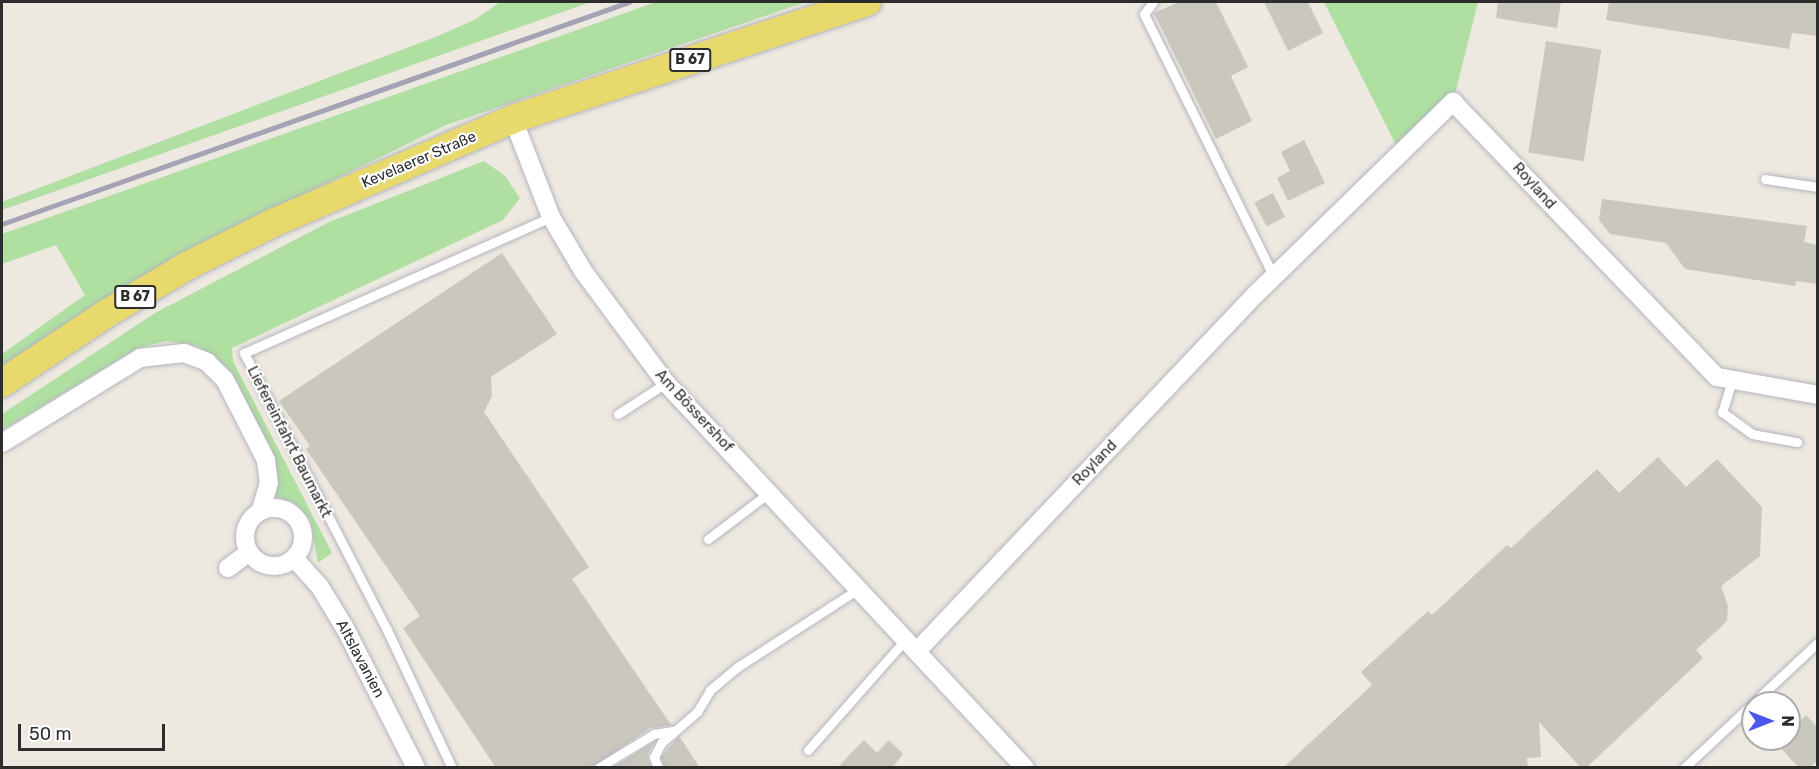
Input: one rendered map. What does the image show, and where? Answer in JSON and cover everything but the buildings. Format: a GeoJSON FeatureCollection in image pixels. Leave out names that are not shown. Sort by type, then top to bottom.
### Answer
{"type":"FeatureCollection","features":[{"type":"Feature","properties":{"kind":"main road","name":"Kevelaerer Straße"},"geometry":{"type":"LineString","coordinates":[[2,383],[109,312],[187,266],[276,222],[513,119],[867,2]]}},
{"type":"Feature","properties":{"kind":"street","name":"Royland"},"geometry":{"type":"LineString","coordinates":[[911,645],[1274,277],[1453,102],[1717,377],[1818,396]]}},
{"type":"Feature","properties":{"kind":"street","name":"Am Bössershof"},"geometry":{"type":"LineString","coordinates":[[513,119],[550,217],[583,271],[666,383],[1025,768]]}},
{"type":"Feature","properties":{"kind":"street"},"geometry":{"type":"LineString","coordinates":[[2,443],[140,358],[184,353],[207,362],[225,380],[266,460],[269,483],[261,510],[249,521],[245,536],[249,552],[261,563],[278,566],[294,558],[302,544],[302,527],[292,514],[278,507],[261,510]]}},
{"type":"Feature","properties":{"kind":"street"},"geometry":{"type":"LineString","coordinates":[[228,568],[249,552]]}},
{"type":"Feature","properties":{"kind":"street","name":"Altslavanien"},"geometry":{"type":"LineString","coordinates":[[294,558],[320,587],[346,630],[416,768]]}},
{"type":"Feature","properties":{"kind":"lane"},"geometry":{"type":"LineString","coordinates":[[1153,2],[1144,14],[1274,277]]}},
{"type":"Feature","properties":{"kind":"lane"},"geometry":{"type":"LineString","coordinates":[[1765,179],[1818,187]]}},
{"type":"Feature","properties":{"kind":"lane","name":"Liefereinfahrt Baumarkt"},"geometry":{"type":"LineString","coordinates":[[452,768],[387,630],[244,353],[550,217]]}},
{"type":"Feature","properties":{"kind":"lane"},"geometry":{"type":"LineString","coordinates":[[1732,380],[1722,412],[1752,434],[1797,442]]}},
{"type":"Feature","properties":{"kind":"lane"},"geometry":{"type":"LineString","coordinates":[[618,414],[666,383]]}},
{"type":"Feature","properties":{"kind":"lane"},"geometry":{"type":"LineString","coordinates":[[708,539],[770,492]]}},
{"type":"Feature","properties":{"kind":"lane"},"geometry":{"type":"LineString","coordinates":[[658,768],[654,757],[673,730],[697,712],[710,690],[739,666],[858,589]]}},
{"type":"Feature","properties":{"kind":"lane"},"geometry":{"type":"LineString","coordinates":[[1684,768],[1818,642]]}},
{"type":"Feature","properties":{"kind":"lane"},"geometry":{"type":"LineString","coordinates":[[808,750],[911,645]]}},
{"type":"Feature","properties":{"kind":"lane"},"geometry":{"type":"LineString","coordinates":[[598,768],[654,734],[673,730]]}},
{"type":"Feature","properties":{"kind":"green space"},"geometry":{"type":"Polygon","coordinates":[[[500,2],[591,2],[2,210],[2,202],[438,36],[476,19],[500,2]]]}},
{"type":"Feature","properties":{"kind":"green space"},"geometry":{"type":"Polygon","coordinates":[[[656,2],[806,2],[446,125],[166,262],[2,370],[2,354],[85,295],[56,245],[2,264],[2,234],[656,2]]]}},
{"type":"Feature","properties":{"kind":"green space"},"geometry":{"type":"Polygon","coordinates":[[[1324,2],[1478,2],[1453,102],[1400,153],[1324,2]]]}},
{"type":"Feature","properties":{"kind":"green space"},"geometry":{"type":"Polygon","coordinates":[[[484,161],[505,176],[520,198],[503,220],[232,348],[233,361],[332,553],[318,563],[310,519],[293,502],[274,496],[278,475],[272,450],[230,371],[198,346],[166,341],[138,348],[2,430],[2,414],[155,313],[329,222],[484,161]]]}},
{"type":"Feature","properties":{"kind":"railway"},"geometry":{"type":"LineString","coordinates":[[2,224],[629,2]]}}]}
